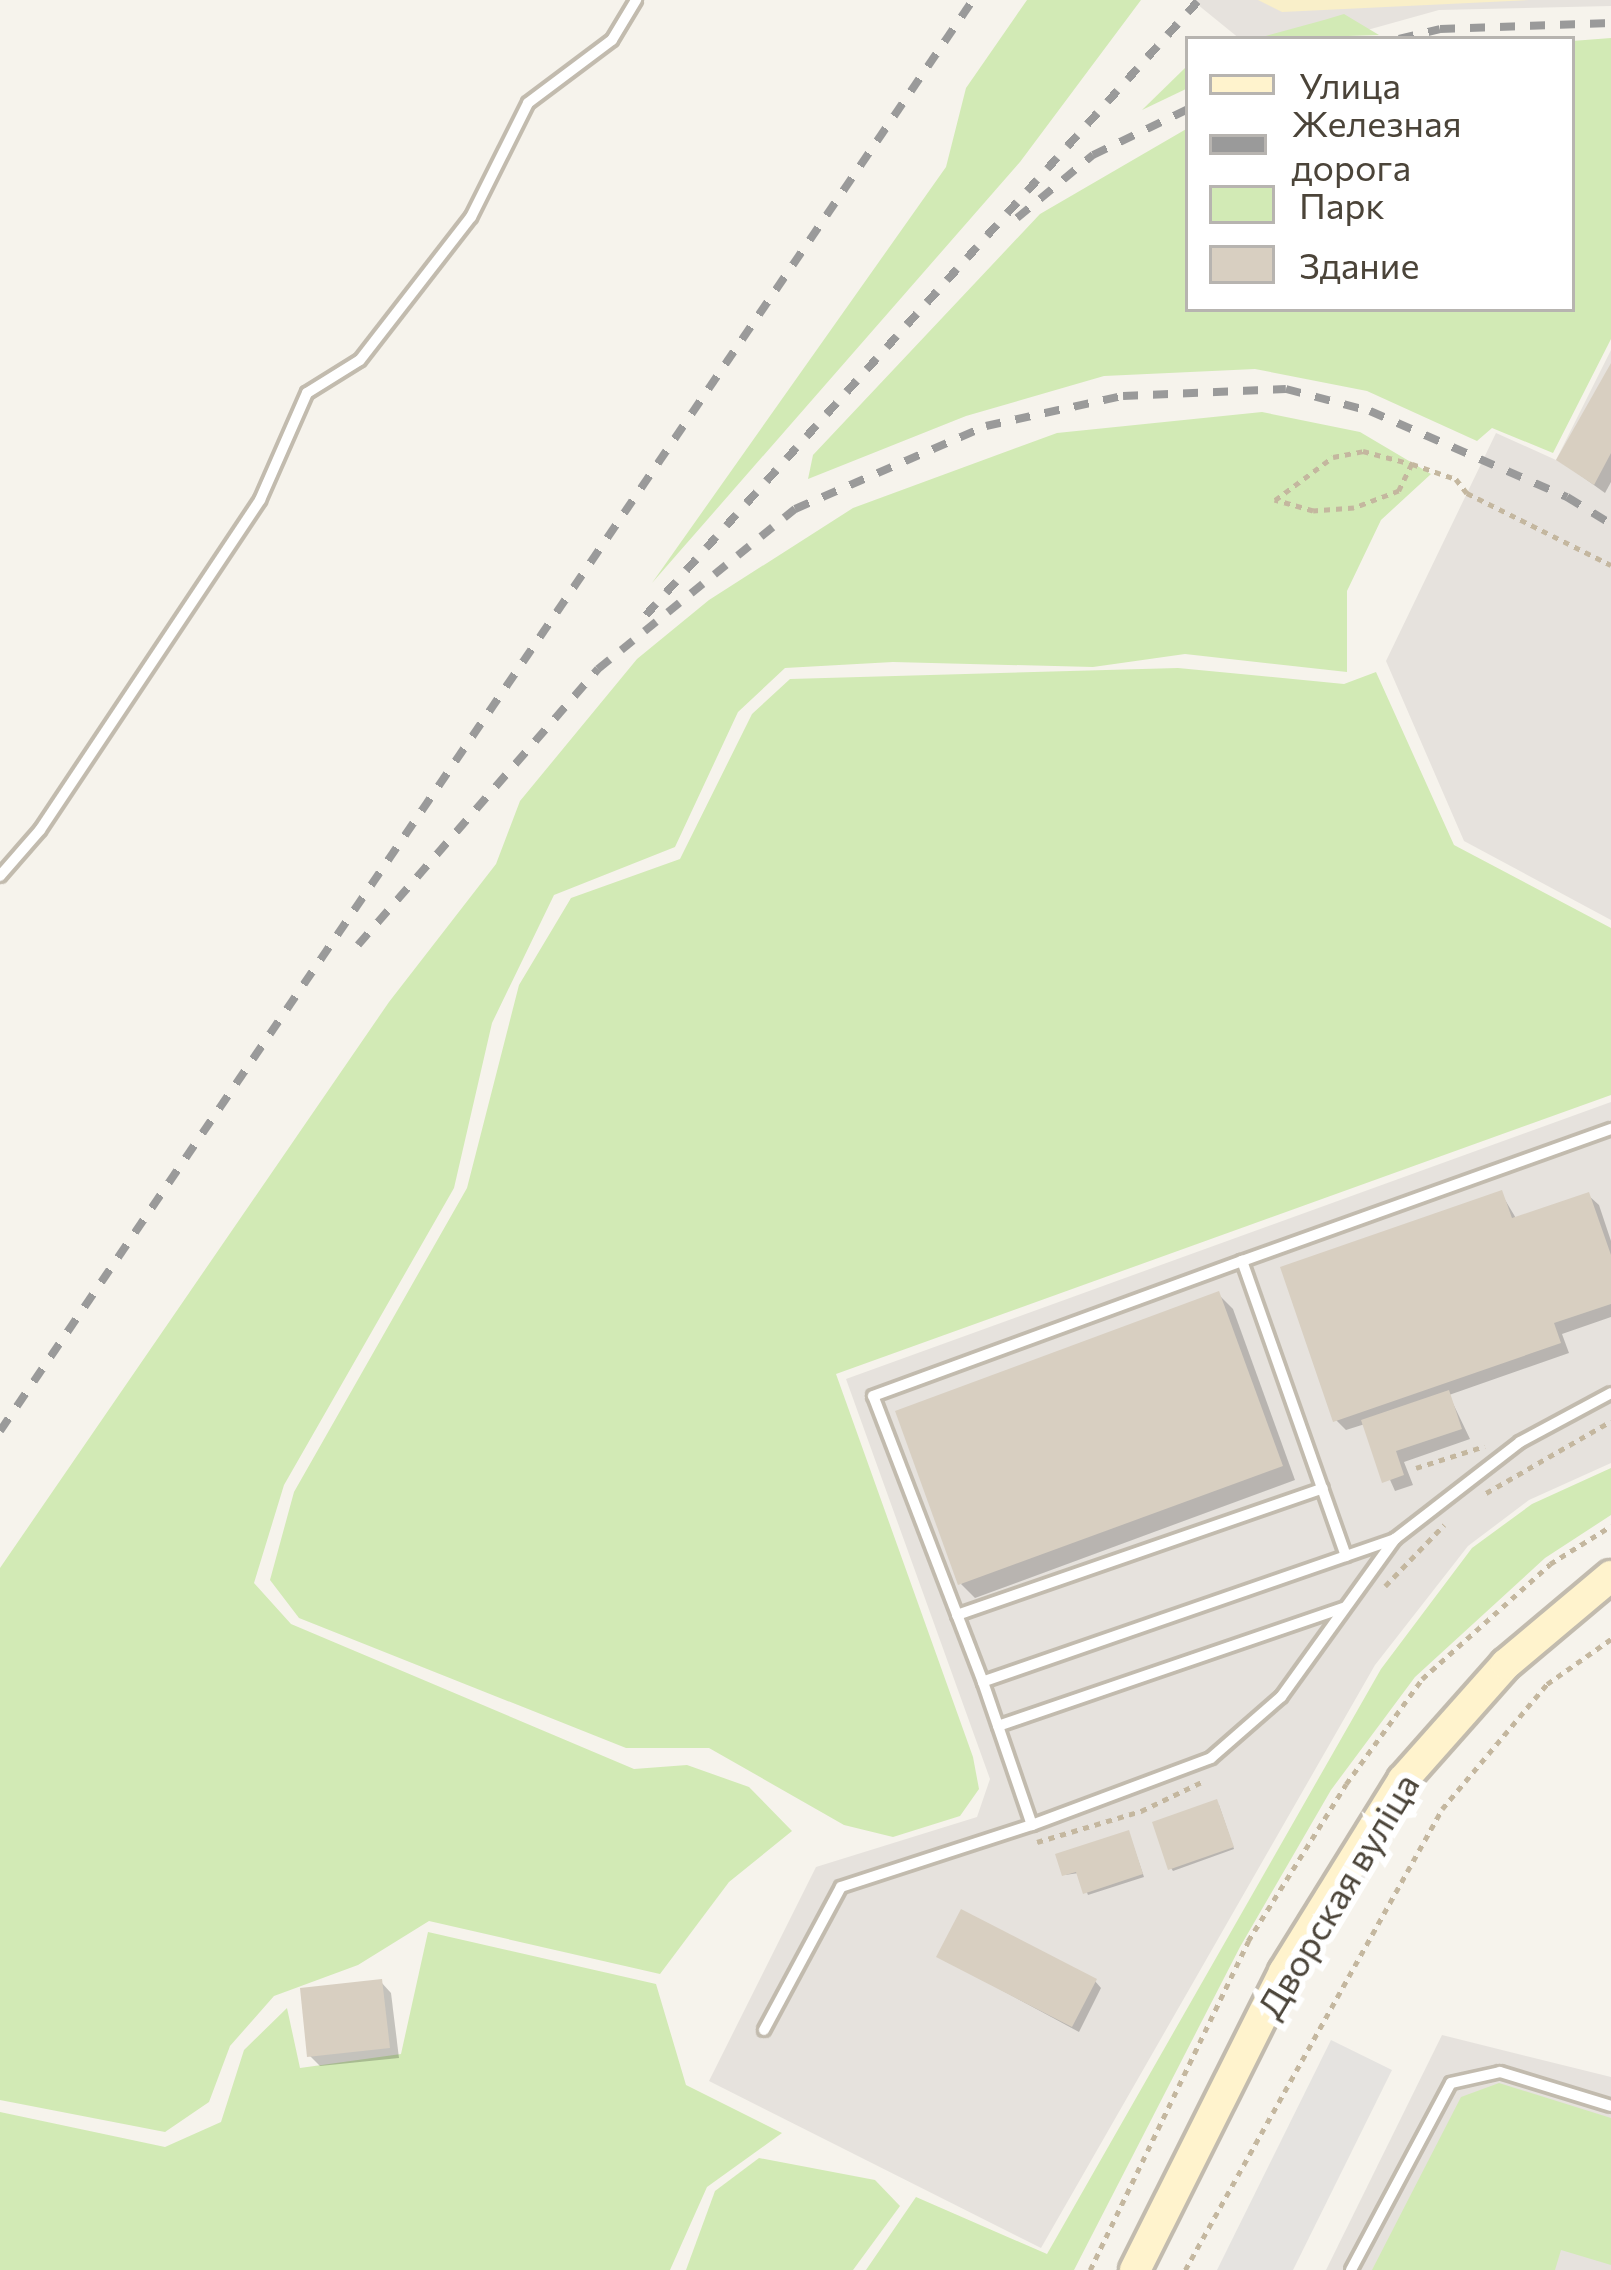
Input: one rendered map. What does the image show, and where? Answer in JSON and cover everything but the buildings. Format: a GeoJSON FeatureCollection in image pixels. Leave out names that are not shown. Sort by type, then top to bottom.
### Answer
{"type":"FeatureCollection","features":[{"type":"Feature","properties":{"kind":"street","name":"Дворская вуліца"},"geometry":{"type":"LineString","coordinates":[[1135,2270],[1284,1972],[1403,1780],[1506,1664],[1611,1576]]}},
{"type":"Feature","properties":{"kind":"lane"},"geometry":{"type":"LineString","coordinates":[[0,876],[40,830],[260,500],[307,393],[359,360],[471,218],[527,103],[612,40],[635,0]]}},
{"type":"Feature","properties":{"kind":"lane"},"geometry":{"type":"LineString","coordinates":[[1032,1825],[983,1682],[873,1396],[1608,1130],[1611,1147]]}},
{"type":"Feature","properties":{"kind":"lane"},"geometry":{"type":"LineString","coordinates":[[1242,1262],[1346,1556]]}},
{"type":"Feature","properties":{"kind":"lane"},"geometry":{"type":"LineString","coordinates":[[764,2030],[841,1887],[1032,1825],[1211,1758],[1281,1696],[1395,1539],[1520,1442],[1611,1393]]}},
{"type":"Feature","properties":{"kind":"lane"},"geometry":{"type":"LineString","coordinates":[[957,1615],[1322,1488]]}},
{"type":"Feature","properties":{"kind":"lane"},"geometry":{"type":"LineString","coordinates":[[983,1682],[1395,1539]]}},
{"type":"Feature","properties":{"kind":"lane"},"geometry":{"type":"LineString","coordinates":[[998,1726],[1345,1607]]}},
{"type":"Feature","properties":{"kind":"lane"},"geometry":{"type":"LineString","coordinates":[[1351,2270],[1451,2083],[1500,2072],[1611,2106]]}},
{"type":"Feature","properties":{"kind":"path"},"geometry":{"type":"LineString","coordinates":[[1412,464],[1399,491],[1354,508],[1313,511],[1275,500],[1333,457],[1363,451],[1412,464],[1456,479],[1467,493],[1611,565]]}},
{"type":"Feature","properties":{"kind":"path"},"geometry":{"type":"LineString","coordinates":[[1185,2270],[1442,1809],[1547,1684],[1611,1639]]}},
{"type":"Feature","properties":{"kind":"shaded area"},"geometry":{"type":"Polygon","coordinates":[[[1192,0],[1611,0],[1611,6],[1439,10],[1346,36],[1236,36],[1192,0]]]}},
{"type":"Feature","properties":{"kind":"shaded area"},"geometry":{"type":"Polygon","coordinates":[[[1611,350],[1611,920],[1464,841],[1386,661],[1496,433],[1556,460],[1611,350]]]}},
{"type":"Feature","properties":{"kind":"shaded area"},"geometry":{"type":"Polygon","coordinates":[[[1611,1102],[1611,1463],[1529,1500],[1468,1546],[1375,1665],[1041,2248],[709,2081],[816,1867],[977,1817],[990,1779],[846,1379],[1611,1102]]]}},
{"type":"Feature","properties":{"kind":"shaded area"},"geometry":{"type":"Polygon","coordinates":[[[1442,2035],[1611,2077],[1611,2270],[1326,2270],[1442,2035]]]}},
{"type":"Feature","properties":{"kind":"shaded area"},"geometry":{"type":"Polygon","coordinates":[[[1331,2040],[1392,2070],[1293,2270],[1217,2270],[1331,2040]]]}},
{"type":"Feature","properties":{"kind":"green space"},"geometry":{"type":"Polygon","coordinates":[[[1027,0],[1141,0],[1020,162],[652,583],[946,167],[966,88],[1027,0]]]}},
{"type":"Feature","properties":{"kind":"green space"},"geometry":{"type":"Polygon","coordinates":[[[1344,14],[1379,35],[1266,36],[1344,14]]]}},
{"type":"Feature","properties":{"kind":"green space"},"geometry":{"type":"Polygon","coordinates":[[[1611,38],[1611,339],[1553,453],[1492,428],[1477,441],[1367,391],[1255,369],[1104,376],[966,416],[808,479],[813,455],[1040,214],[1185,130],[1185,312],[1575,312],[1575,41],[1611,38]]]}},
{"type":"Feature","properties":{"kind":"green space"},"geometry":{"type":"Polygon","coordinates":[[[1185,68],[1185,89],[1142,110],[1185,68]]]}},
{"type":"Feature","properties":{"kind":"green space"},"geometry":{"type":"Polygon","coordinates":[[[1262,412],[1360,432],[1431,474],[1381,520],[1347,591],[1347,672],[1185,654],[1093,667],[893,662],[785,668],[738,712],[675,847],[554,895],[492,1023],[454,1188],[284,1485],[254,1583],[291,1624],[634,1769],[687,1765],[749,1787],[792,1831],[729,1882],[660,1974],[429,1921],[358,1965],[274,1996],[230,2046],[209,2102],[165,2132],[0,2100],[0,1568],[389,1002],[496,864],[520,801],[637,659],[709,600],[853,508],[1057,433],[1262,412]]]}},
{"type":"Feature","properties":{"kind":"green space"},"geometry":{"type":"Polygon","coordinates":[[[1178,668],[1344,684],[1376,672],[1454,845],[1611,928],[1611,1095],[836,1374],[973,1757],[979,1789],[960,1816],[893,1837],[844,1825],[709,1748],[626,1748],[299,1618],[270,1580],[294,1492],[467,1188],[519,985],[571,898],[680,859],[752,714],[790,679],[1178,668]]]}},
{"type":"Feature","properties":{"kind":"green space"},"geometry":{"type":"Polygon","coordinates":[[[1611,1468],[1611,1515],[1545,1558],[1415,1677],[1331,1790],[1240,1947],[1074,2270],[866,2270],[916,2197],[1047,2254],[1381,1669],[1472,1548],[1532,1504],[1611,1468]]]}},
{"type":"Feature","properties":{"kind":"green space"},"geometry":{"type":"Polygon","coordinates":[[[428,1932],[656,1984],[686,2085],[782,2133],[707,2187],[670,2270],[0,2270],[0,2112],[165,2147],[221,2122],[244,2050],[287,2008],[300,2068],[401,2054],[428,1932]]]}},
{"type":"Feature","properties":{"kind":"green space"},"geometry":{"type":"Polygon","coordinates":[[[1499,2083],[1611,2118],[1611,2265],[1561,2250],[1555,2270],[1372,2270],[1461,2097],[1499,2083]]]}},
{"type":"Feature","properties":{"kind":"green space"},"geometry":{"type":"Polygon","coordinates":[[[759,2158],[875,2180],[900,2206],[853,2270],[686,2270],[715,2191],[759,2158]]]}},
{"type":"Feature","properties":{"kind":"sand"},"geometry":{"type":"Polygon","coordinates":[[[1258,0],[1529,0],[1282,12],[1258,0]]]}},
{"type":"Feature","properties":{"kind":"railway"},"geometry":{"type":"LineString","coordinates":[[0,1431],[973,0]]}},
{"type":"Feature","properties":{"kind":"railway"},"geometry":{"type":"LineString","coordinates":[[646,615],[1199,0]]}},
{"type":"Feature","properties":{"kind":"railway"},"geometry":{"type":"LineString","coordinates":[[1411,36],[1440,29],[1611,23]]}},
{"type":"Feature","properties":{"kind":"railway"},"geometry":{"type":"LineString","coordinates":[[1017,218],[1093,155],[1185,110]]}},
{"type":"Feature","properties":{"kind":"railway"},"geometry":{"type":"LineString","coordinates":[[358,945],[598,669],[795,509],[986,426],[1123,396],[1286,389],[1370,411],[1567,497],[1611,524]]}}]}
